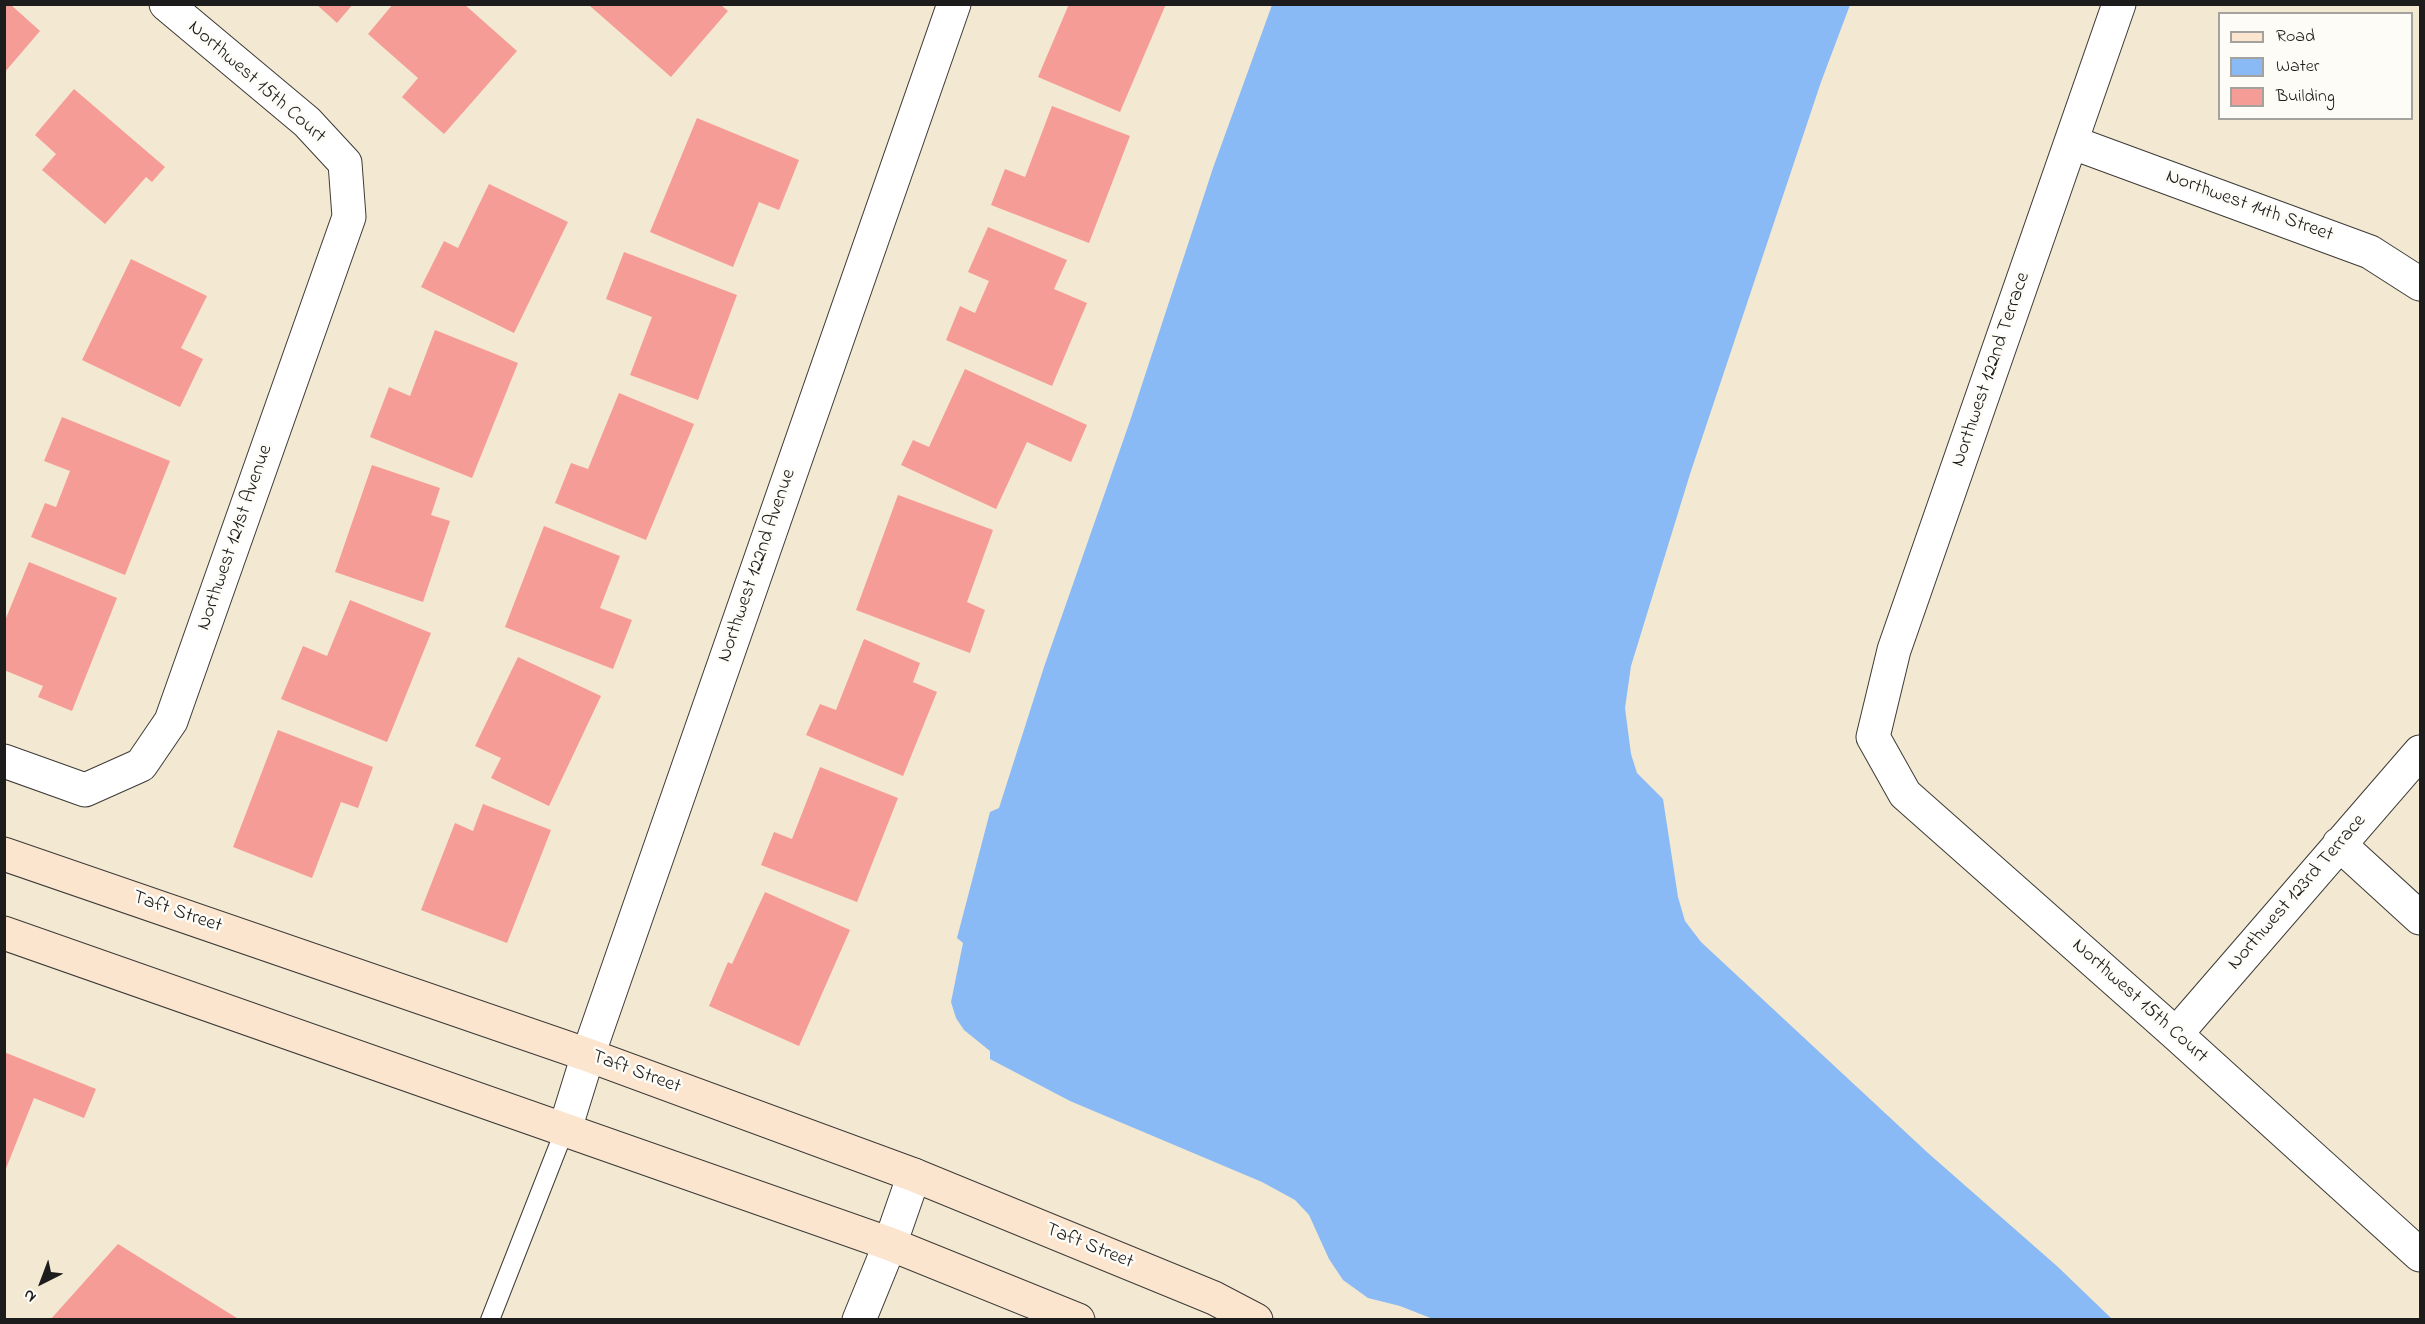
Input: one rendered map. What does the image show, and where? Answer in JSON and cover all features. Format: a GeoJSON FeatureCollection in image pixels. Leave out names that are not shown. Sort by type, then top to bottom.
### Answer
{"type":"FeatureCollection","features":[{"type":"Feature","properties":{"kind":"street","name":"Northwest 15th Court"},"geometry":{"type":"LineString","coordinates":[[166,4],[307,122],[345,163]]}},
{"type":"Feature","properties":{"kind":"street","name":"Northwest 122nd Avenue"},"geometry":{"type":"LineString","coordinates":[[565,1129],[588,1055],[954,4]]}},
{"type":"Feature","properties":{"kind":"street","name":"Northwest 122nd Terrace"},"geometry":{"type":"LineString","coordinates":[[1873,737],[1894,650],[2120,4]]}},
{"type":"Feature","properties":{"kind":"street","name":"Northwest 14th Street"},"geometry":{"type":"LineString","coordinates":[[2071,142],[2370,252],[2421,284]]}},
{"type":"Feature","properties":{"kind":"street","name":"Northwest 121st Avenue"},"geometry":{"type":"LineString","coordinates":[[4,761],[85,790],[141,765],[171,722],[348,217],[345,163]]}},
{"type":"Feature","properties":{"kind":"street","name":"Northwest 15th Court"},"geometry":{"type":"LineString","coordinates":[[1873,737],[1905,794],[2421,1255]]}},
{"type":"Feature","properties":{"kind":"street","name":"Northwest 123rd Terrace"},"geometry":{"type":"LineString","coordinates":[[2176,1034],[2421,752]]}},
{"type":"Feature","properties":{"kind":"street"},"geometry":{"type":"LineString","coordinates":[[2339,844],[2421,918]]}},
{"type":"Feature","properties":{"kind":"street","name":"Taft Street"},"geometry":{"type":"LineString","coordinates":[[4,854],[588,1055],[914,1175],[1214,1298],[1256,1320]]}},
{"type":"Feature","properties":{"kind":"street"},"geometry":{"type":"LineString","coordinates":[[4,933],[890,1244],[1078,1320]]}},
{"type":"Feature","properties":{"kind":"street"},"geometry":{"type":"LineString","coordinates":[[859,1320],[890,1244],[914,1175]]}},
{"type":"Feature","properties":{"kind":"lane"},"geometry":{"type":"LineString","coordinates":[[490,1320],[565,1129]]}},
{"type":"Feature","properties":{"kind":"water"},"geometry":{"type":"Polygon","coordinates":[[[1272,5],[1850,5],[1821,82],[1690,474],[1631,666],[1625,708],[1631,754],[1637,773],[1663,799],[1678,897],[1685,921],[1701,942],[1928,1153],[2058,1267],[2112,1319],[1433,1319],[1400,1306],[1368,1298],[1343,1280],[1329,1259],[1309,1215],[1295,1200],[1262,1182],[1070,1101],[990,1059],[990,1051],[964,1030],[956,1018],[951,1002],[963,943],[957,938],[990,812],[999,808],[1044,667],[1130,421],[1213,168],[1272,5]]]}},
{"type":"Feature","properties":{"kind":"building"},"geometry":{"type":"Polygon","coordinates":[[[4,4],[10,4],[40,31],[4,73],[4,4]]]}},
{"type":"Feature","properties":{"kind":"building"},"geometry":{"type":"Polygon","coordinates":[[[316,4],[353,4],[337,23],[316,4]]]}},
{"type":"Feature","properties":{"kind":"building"},"geometry":{"type":"Polygon","coordinates":[[[393,4],[464,4],[517,51],[444,134],[402,97],[418,78],[368,34],[393,4]]]}},
{"type":"Feature","properties":{"kind":"building"},"geometry":{"type":"Polygon","coordinates":[[[591,4],[720,4],[728,11],[671,77],[590,6],[591,4]]]}},
{"type":"Feature","properties":{"kind":"building"},"geometry":{"type":"Polygon","coordinates":[[[1069,4],[1166,4],[1120,112],[1038,77],[1069,4]]]}},
{"type":"Feature","properties":{"kind":"building"},"geometry":{"type":"Polygon","coordinates":[[[74,89],[165,167],[152,182],[146,177],[105,224],[42,170],[56,154],[35,135],[74,89]]]}},
{"type":"Feature","properties":{"kind":"building"},"geometry":{"type":"Polygon","coordinates":[[[1052,106],[1130,136],[1089,243],[991,205],[1005,169],[1025,177],[1052,106]]]}},
{"type":"Feature","properties":{"kind":"building"},"geometry":{"type":"Polygon","coordinates":[[[697,118],[799,160],[779,210],[759,202],[733,267],[650,232],[697,118]]]}},
{"type":"Feature","properties":{"kind":"building"},"geometry":{"type":"Polygon","coordinates":[[[489,184],[568,222],[514,333],[421,287],[444,241],[458,248],[489,184]]]}},
{"type":"Feature","properties":{"kind":"building"},"geometry":{"type":"Polygon","coordinates":[[[988,227],[1067,260],[1054,289],[1087,303],[1052,386],[946,340],[960,306],[975,313],[989,281],[968,272],[988,227]]]}},
{"type":"Feature","properties":{"kind":"building"},"geometry":{"type":"Polygon","coordinates":[[[624,252],[737,295],[698,400],[630,375],[652,317],[606,299],[624,252]]]}},
{"type":"Feature","properties":{"kind":"building"},"geometry":{"type":"Polygon","coordinates":[[[131,259],[207,296],[181,348],[203,359],[180,407],[82,360],[131,259]]]}},
{"type":"Feature","properties":{"kind":"building"},"geometry":{"type":"Polygon","coordinates":[[[435,330],[518,363],[472,478],[370,437],[389,387],[410,396],[435,330]]]}},
{"type":"Feature","properties":{"kind":"building"},"geometry":{"type":"Polygon","coordinates":[[[965,369],[1087,425],[1071,462],[1027,442],[996,509],[901,465],[913,440],[929,447],[965,369]]]}},
{"type":"Feature","properties":{"kind":"building"},"geometry":{"type":"Polygon","coordinates":[[[619,393],[694,424],[646,540],[555,503],[571,463],[588,469],[619,393]]]}},
{"type":"Feature","properties":{"kind":"building"},"geometry":{"type":"Polygon","coordinates":[[[62,417],[170,461],[125,575],[31,537],[45,503],[56,507],[70,471],[44,461],[62,417]]]}},
{"type":"Feature","properties":{"kind":"building"},"geometry":{"type":"Polygon","coordinates":[[[372,465],[440,488],[431,515],[450,521],[423,602],[335,572],[372,465]]]}},
{"type":"Feature","properties":{"kind":"building"},"geometry":{"type":"Polygon","coordinates":[[[898,495],[993,530],[967,602],[985,610],[970,653],[856,610],[898,495]]]}},
{"type":"Feature","properties":{"kind":"building"},"geometry":{"type":"Polygon","coordinates":[[[544,526],[620,556],[600,608],[632,620],[613,669],[505,627],[544,526]]]}},
{"type":"Feature","properties":{"kind":"building"},"geometry":{"type":"Polygon","coordinates":[[[29,562],[117,598],[72,711],[38,697],[43,686],[4,670],[4,623],[29,562]]]}},
{"type":"Feature","properties":{"kind":"building"},"geometry":{"type":"Polygon","coordinates":[[[350,600],[431,633],[387,742],[281,699],[303,646],[327,656],[350,600]]]}},
{"type":"Feature","properties":{"kind":"building"},"geometry":{"type":"Polygon","coordinates":[[[864,639],[920,663],[913,682],[937,692],[903,776],[806,735],[820,704],[836,710],[864,639]]]}},
{"type":"Feature","properties":{"kind":"building"},"geometry":{"type":"Polygon","coordinates":[[[518,657],[601,696],[549,806],[491,778],[501,758],[475,746],[518,657]]]}},
{"type":"Feature","properties":{"kind":"building"},"geometry":{"type":"Polygon","coordinates":[[[278,730],[373,767],[358,808],[341,802],[312,878],[233,847],[278,730]]]}},
{"type":"Feature","properties":{"kind":"building"},"geometry":{"type":"Polygon","coordinates":[[[820,767],[898,798],[857,902],[761,865],[774,832],[792,839],[820,767]]]}},
{"type":"Feature","properties":{"kind":"building"},"geometry":{"type":"Polygon","coordinates":[[[483,804],[551,830],[507,943],[421,910],[455,823],[473,831],[483,804]]]}},
{"type":"Feature","properties":{"kind":"building"},"geometry":{"type":"Polygon","coordinates":[[[765,892],[850,930],[799,1046],[709,1006],[728,962],[732,964],[765,892]]]}},
{"type":"Feature","properties":{"kind":"building"},"geometry":{"type":"Polygon","coordinates":[[[4,1052],[96,1089],[84,1118],[34,1098],[5,1171],[4,1052]]]}},
{"type":"Feature","properties":{"kind":"building"},"geometry":{"type":"Polygon","coordinates":[[[118,1244],[240,1320],[50,1320],[118,1244]]]}}]}
